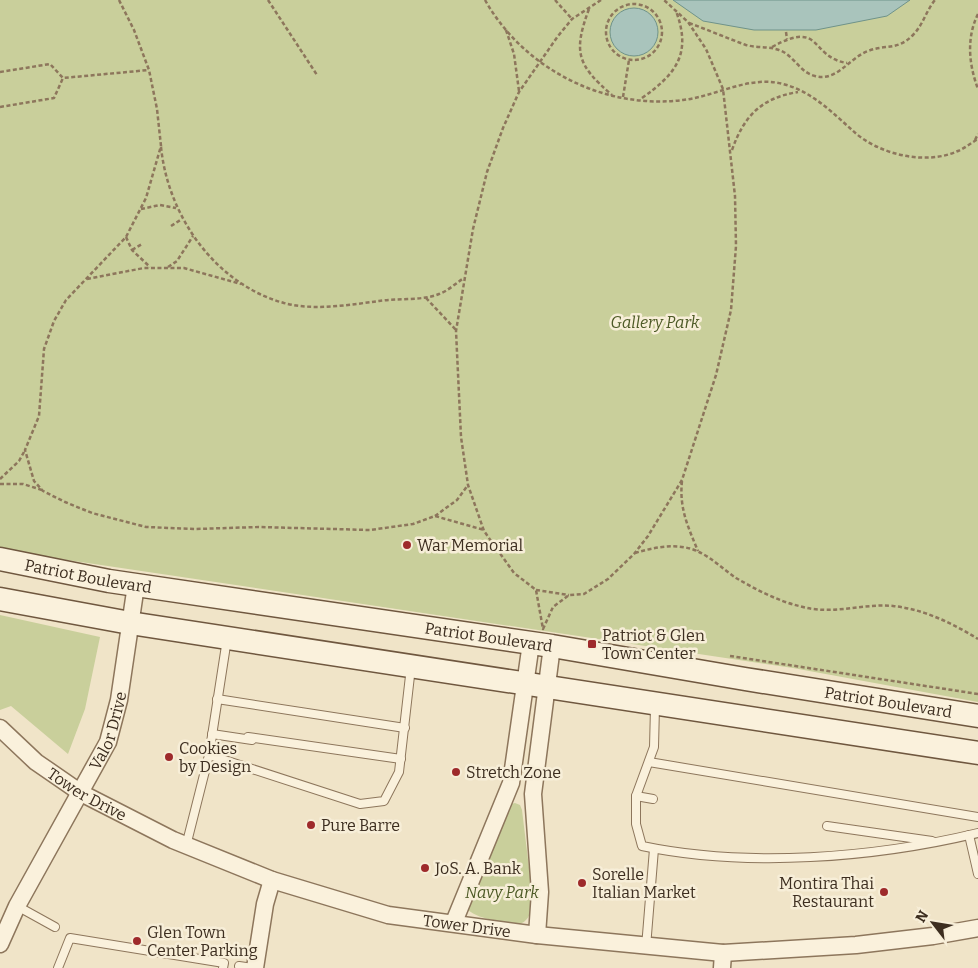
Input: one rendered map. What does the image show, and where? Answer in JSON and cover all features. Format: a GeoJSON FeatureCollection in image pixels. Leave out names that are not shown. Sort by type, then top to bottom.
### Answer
{"type":"FeatureCollection","features":[{"type":"Feature","properties":{"kind":"main road","name":"Patriot Boulevard"},"geometry":{"type":"LineString","coordinates":[[0,559],[136,585],[542,644],[755,681],[978,716]]}},
{"type":"Feature","properties":{"kind":"main road"},"geometry":{"type":"LineString","coordinates":[[0,599],[130,623],[978,753]]}},
{"type":"Feature","properties":{"kind":"street","name":"Valor Drive"},"geometry":{"type":"LineString","coordinates":[[0,944],[17,906],[108,742],[119,700],[136,585]]}},
{"type":"Feature","properties":{"kind":"street"},"geometry":{"type":"LineString","coordinates":[[454,922],[512,783],[536,686],[542,644]]}},
{"type":"Feature","properties":{"kind":"street"},"geometry":{"type":"LineString","coordinates":[[536,686],[533,798],[540,892],[537,934]]}},
{"type":"Feature","properties":{"kind":"street","name":"Tower Drive"},"geometry":{"type":"LineString","coordinates":[[0,728],[36,762],[81,793],[186,846],[272,880],[388,914],[646,947],[722,960],[933,936],[978,928]]}},
{"type":"Feature","properties":{"kind":"street"},"geometry":{"type":"LineString","coordinates":[[505,798],[533,798]]}},
{"type":"Feature","properties":{"kind":"street"},"geometry":{"type":"LineString","coordinates":[[249,967],[272,880]]}},
{"type":"Feature","properties":{"kind":"lane"},"geometry":{"type":"LineString","coordinates":[[186,846],[209,755],[227,638]]}},
{"type":"Feature","properties":{"kind":"lane"},"geometry":{"type":"LineString","coordinates":[[209,755],[360,804],[384,801],[400,772],[412,666]]}},
{"type":"Feature","properties":{"kind":"lane"},"geometry":{"type":"LineString","coordinates":[[217,699],[405,728]]}},
{"type":"Feature","properties":{"kind":"lane"},"geometry":{"type":"LineString","coordinates":[[655,704],[654,747],[636,796],[636,824],[642,846],[719,856],[828,857],[941,842],[978,833]]}},
{"type":"Feature","properties":{"kind":"lane"},"geometry":{"type":"LineString","coordinates":[[212,734],[363,756]]}},
{"type":"Feature","properties":{"kind":"lane"},"geometry":{"type":"LineString","coordinates":[[248,737],[401,759]]}},
{"type":"Feature","properties":{"kind":"lane"},"geometry":{"type":"LineString","coordinates":[[649,762],[978,817]]}},
{"type":"Feature","properties":{"kind":"lane"},"geometry":{"type":"LineString","coordinates":[[636,796],[653,799]]}},
{"type":"Feature","properties":{"kind":"lane"},"geometry":{"type":"LineString","coordinates":[[827,826],[941,842]]}},
{"type":"Feature","properties":{"kind":"lane"},"geometry":{"type":"LineString","coordinates":[[969,835],[978,874]]}},
{"type":"Feature","properties":{"kind":"lane"},"geometry":{"type":"LineString","coordinates":[[646,947],[654,849]]}},
{"type":"Feature","properties":{"kind":"lane"},"geometry":{"type":"LineString","coordinates":[[17,906],[55,926]]}},
{"type":"Feature","properties":{"kind":"lane"},"geometry":{"type":"LineString","coordinates":[[58,968],[70,938],[224,963],[223,968]]}},
{"type":"Feature","properties":{"kind":"path"},"geometry":{"type":"LineString","coordinates":[[119,0],[134,30],[149,70],[157,109],[163,166],[176,208],[193,236],[207,254],[244,284],[266,296],[285,303],[331,306],[396,299],[426,298],[440,294],[465,278]]}},
{"type":"Feature","properties":{"kind":"path"},"geometry":{"type":"LineString","coordinates":[[268,0],[316,75]]}},
{"type":"Feature","properties":{"kind":"path"},"geometry":{"type":"LineString","coordinates":[[485,0],[522,48],[557,74],[593,91],[641,99],[682,100],[722,89],[762,82],[784,84],[834,112],[867,143],[891,152],[926,157],[957,152],[978,139]]}},
{"type":"Feature","properties":{"kind":"path"},"geometry":{"type":"LineString","coordinates":[[555,0],[572,19]]}},
{"type":"Feature","properties":{"kind":"path"},"geometry":{"type":"LineString","coordinates":[[601,0],[572,19],[519,92],[487,172],[456,331],[461,437],[468,485],[484,530],[514,573],[536,590],[569,595],[584,594],[608,578],[634,554],[648,536],[682,480]]}},
{"type":"Feature","properties":{"kind":"path"},"geometry":{"type":"LineString","coordinates":[[664,0],[688,22],[706,49],[722,89],[735,196],[736,246],[731,310],[716,375],[682,480],[680,499],[683,515],[698,551]]}},
{"type":"Feature","properties":{"kind":"path"},"geometry":{"type":"LineString","coordinates":[[688,22],[747,45],[772,47],[789,55],[801,69],[814,76],[822,77],[838,73],[847,63],[868,51],[902,44],[915,34],[935,0]]}},
{"type":"Feature","properties":{"kind":"path"},"geometry":{"type":"LineString","coordinates":[[636,2],[653,10],[658,17],[662,35],[654,52],[646,58],[629,60],[618,56],[610,49],[605,31],[612,14],[627,4],[636,2]]}},
{"type":"Feature","properties":{"kind":"path"},"geometry":{"type":"LineString","coordinates":[[590,8],[580,36],[580,53],[586,68],[614,96]]}},
{"type":"Feature","properties":{"kind":"path"},"geometry":{"type":"LineString","coordinates":[[641,99],[669,77],[679,62],[683,44],[681,24],[676,9]]}},
{"type":"Feature","properties":{"kind":"path"},"geometry":{"type":"LineString","coordinates":[[978,14],[973,25],[970,59],[978,89]]}},
{"type":"Feature","properties":{"kind":"path"},"geometry":{"type":"LineString","coordinates":[[506,29],[514,54],[519,92]]}},
{"type":"Feature","properties":{"kind":"path"},"geometry":{"type":"LineString","coordinates":[[786,32],[787,39]]}},
{"type":"Feature","properties":{"kind":"path"},"geometry":{"type":"LineString","coordinates":[[772,47],[787,39],[811,37],[835,61],[847,63]]}},
{"type":"Feature","properties":{"kind":"path"},"geometry":{"type":"LineString","coordinates":[[623,97],[629,60]]}},
{"type":"Feature","properties":{"kind":"path"},"geometry":{"type":"LineString","coordinates":[[0,72],[50,64],[63,78]]}},
{"type":"Feature","properties":{"kind":"path"},"geometry":{"type":"LineString","coordinates":[[63,78],[149,70]]}},
{"type":"Feature","properties":{"kind":"path"},"geometry":{"type":"LineString","coordinates":[[0,107],[54,98],[63,78]]}},
{"type":"Feature","properties":{"kind":"path"},"geometry":{"type":"LineString","coordinates":[[731,151],[738,132],[748,116],[773,98],[799,92]]}},
{"type":"Feature","properties":{"kind":"path"},"geometry":{"type":"LineString","coordinates":[[974,141],[978,134]]}},
{"type":"Feature","properties":{"kind":"path"},"geometry":{"type":"LineString","coordinates":[[0,479],[20,461],[39,416],[44,349],[54,321],[66,300],[126,237],[141,209],[160,146]]}},
{"type":"Feature","properties":{"kind":"path"},"geometry":{"type":"LineString","coordinates":[[141,209],[160,205],[176,208]]}},
{"type":"Feature","properties":{"kind":"path"},"geometry":{"type":"LineString","coordinates":[[171,226],[182,219]]}},
{"type":"Feature","properties":{"kind":"path"},"geometry":{"type":"LineString","coordinates":[[168,267],[177,262],[193,236]]}},
{"type":"Feature","properties":{"kind":"path"},"geometry":{"type":"LineString","coordinates":[[126,237],[132,250],[150,267]]}},
{"type":"Feature","properties":{"kind":"path"},"geometry":{"type":"LineString","coordinates":[[132,250],[142,244]]}},
{"type":"Feature","properties":{"kind":"path"},"geometry":{"type":"LineString","coordinates":[[86,279],[124,270],[168,267],[184,268],[244,284]]}},
{"type":"Feature","properties":{"kind":"path"},"geometry":{"type":"LineString","coordinates":[[426,298],[456,331]]}},
{"type":"Feature","properties":{"kind":"path"},"geometry":{"type":"LineString","coordinates":[[25,450],[34,481],[43,490]]}},
{"type":"Feature","properties":{"kind":"path"},"geometry":{"type":"LineString","coordinates":[[0,484],[24,484],[43,490],[92,513],[146,527],[196,529],[259,527],[370,530],[413,524],[435,516],[456,500],[468,485]]}},
{"type":"Feature","properties":{"kind":"path"},"geometry":{"type":"LineString","coordinates":[[435,516],[484,530]]}},
{"type":"Feature","properties":{"kind":"path"},"geometry":{"type":"LineString","coordinates":[[634,554],[652,548],[677,546],[698,551],[737,578],[799,606],[836,611],[892,606],[914,609],[935,617],[978,639]]}},
{"type":"Feature","properties":{"kind":"path"},"geometry":{"type":"LineString","coordinates":[[536,590],[544,628],[553,607],[569,595]]}},
{"type":"Feature","properties":{"kind":"green space","name":"Gallery Park"},"geometry":{"type":"Polygon","coordinates":[[[0,0],[978,0],[978,702],[793,668],[0,550],[0,0]]]}},
{"type":"Feature","properties":{"kind":"green space"},"geometry":{"type":"Polygon","coordinates":[[[0,615],[100,637],[85,709],[68,754],[11,706],[0,710],[0,615]]]}},
{"type":"Feature","properties":{"kind":"green space","name":"Navy Park"},"geometry":{"type":"Polygon","coordinates":[[[511,804],[520,805],[522,810],[533,901],[525,921],[520,924],[508,924],[483,917],[467,909],[511,804]]]}},
{"type":"Feature","properties":{"kind":"water"},"geometry":{"type":"Polygon","coordinates":[[[673,0],[910,0],[887,16],[816,30],[754,30],[703,21],[673,0]]]}},
{"type":"Feature","properties":{"kind":"water"},"geometry":{"type":"Polygon","coordinates":[[[634,8],[643,10],[651,15],[656,23],[658,32],[656,41],[651,49],[643,54],[634,56],[625,54],[617,49],[612,41],[610,32],[612,23],[617,15],[625,10],[634,8]]]}},
{"type":"Feature","properties":{"kind":"place","name":"War Memorial"},"geometry":{"type":"Point","coordinates":[407,545]}},
{"type":"Feature","properties":{"kind":"place","name":"Patriot & Glen Town Center"},"geometry":{"type":"Point","coordinates":[592,644]}},
{"type":"Feature","properties":{"kind":"place","name":"Cookies by Design"},"geometry":{"type":"Point","coordinates":[169,757]}},
{"type":"Feature","properties":{"kind":"place","name":"Stretch Zone"},"geometry":{"type":"Point","coordinates":[456,772]}},
{"type":"Feature","properties":{"kind":"place","name":"Pure Barre"},"geometry":{"type":"Point","coordinates":[311,825]}},
{"type":"Feature","properties":{"kind":"place","name":"JoS. A. Bank"},"geometry":{"type":"Point","coordinates":[425,868]}},
{"type":"Feature","properties":{"kind":"place","name":"Sorelle Italian Market"},"geometry":{"type":"Point","coordinates":[582,883]}},
{"type":"Feature","properties":{"kind":"place","name":"Montira Thai Restaurant"},"geometry":{"type":"Point","coordinates":[884,892]}},
{"type":"Feature","properties":{"kind":"place","name":"Glen Town Center Parking"},"geometry":{"type":"Point","coordinates":[137,941]}}]}
